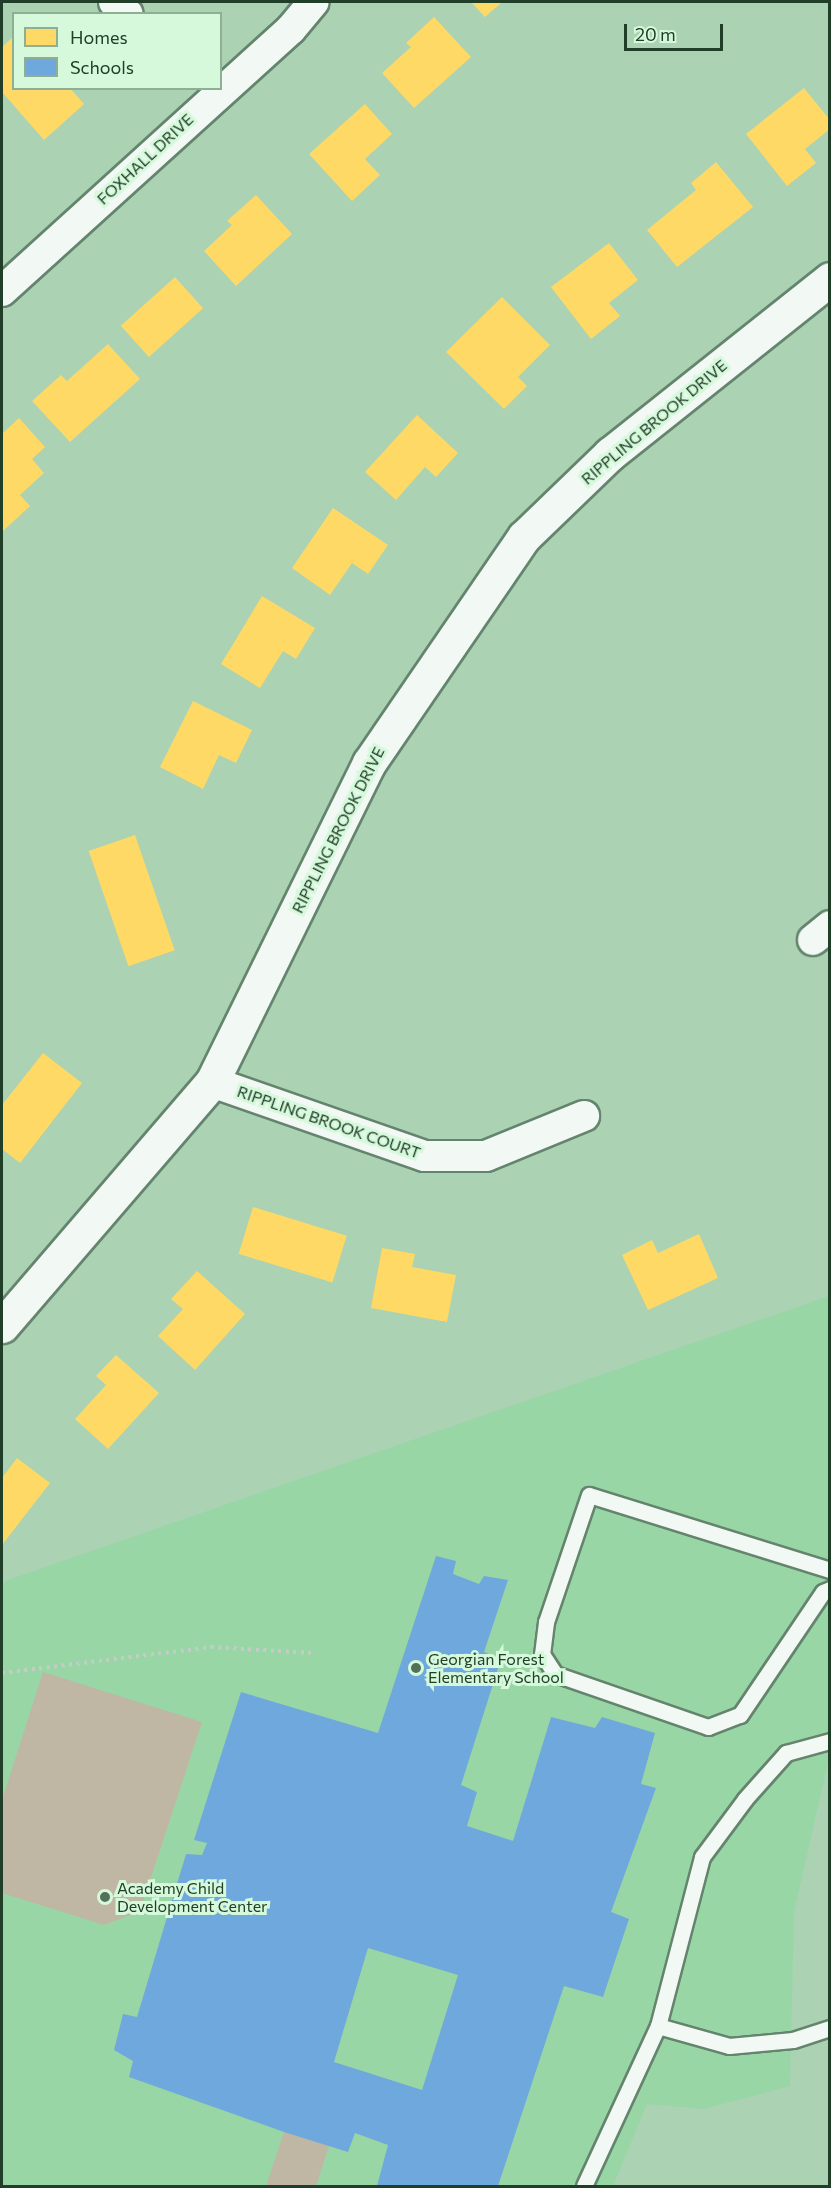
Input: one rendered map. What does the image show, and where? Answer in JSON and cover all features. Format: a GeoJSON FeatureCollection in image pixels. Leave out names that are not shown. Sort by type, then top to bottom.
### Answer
{"type":"FeatureCollection","features":[{"type":"Feature","properties":{"kind":"street"},"geometry":{"type":"LineString","coordinates":[[114,2],[126,12]]}},
{"type":"Feature","properties":{"kind":"street","name":"FOXHALL DRIVE"},"geometry":{"type":"LineString","coordinates":[[222,84],[291,29],[314,2]]}},
{"type":"Feature","properties":{"kind":"street","name":"FOXHALL DRIVE"},"geometry":{"type":"LineString","coordinates":[[2,291],[213,91]]}},
{"type":"Feature","properties":{"kind":"street","name":"RIPPLING BROOK DRIVE"},"geometry":{"type":"LineString","coordinates":[[2,1326],[212,1082],[369,763],[524,537],[610,454],[830,279]]}},
{"type":"Feature","properties":{"kind":"street","name":"RIPPLING BROOK COURT"},"geometry":{"type":"LineString","coordinates":[[212,1082],[424,1155],[486,1156],[584,1116]]}},
{"type":"Feature","properties":{"kind":"lane"},"geometry":{"type":"LineString","coordinates":[[830,1570],[589,1495],[546,1622],[542,1654],[555,1674],[708,1727],[740,1715],[823,1592],[830,1589]]}},
{"type":"Feature","properties":{"kind":"lane"},"geometry":{"type":"LineString","coordinates":[[584,2187],[658,2026],[702,1857],[745,1799],[786,1753],[830,1741]]}},
{"type":"Feature","properties":{"kind":"lane"},"geometry":{"type":"LineString","coordinates":[[658,2026],[729,2046],[793,2040],[830,2028]]}},
{"type":"Feature","properties":{"kind":"path"},"geometry":{"type":"LineString","coordinates":[[2,1673],[211,1647],[313,1653]]}},
{"type":"Feature","properties":{"kind":"shaded area","name":"Georgian Forest Elementary School"},"geometry":{"type":"Polygon","coordinates":[[[829,1296],[830,1753],[794,1912],[790,2086],[704,2109],[647,2104],[613,2186],[2,2186],[2,1582],[829,1296]]]}},
{"type":"Feature","properties":{"kind":"shaded area"},"geometry":{"type":"Polygon","coordinates":[[[43,1672],[202,1722],[140,1911],[104,1925],[2,1893],[2,1800],[43,1672]]]}},
{"type":"Feature","properties":{"kind":"shaded area"},"geometry":{"type":"Polygon","coordinates":[[[284,2132],[329,2146],[316,2186],[266,2186],[284,2132]]]}},
{"type":"Feature","properties":{"kind":"building: Homes"},"geometry":{"type":"Polygon","coordinates":[[[471,2],[502,2],[485,17],[471,2]]]}},
{"type":"Feature","properties":{"kind":"building: Homes"},"geometry":{"type":"Polygon","coordinates":[[[434,17],[471,57],[414,108],[382,73],[411,47],[406,43],[434,17]]]}},
{"type":"Feature","properties":{"kind":"building: Homes"},"geometry":{"type":"Polygon","coordinates":[[[12,38],[12,90],[72,90],[84,104],[44,140],[2,92],[2,47],[12,38]]]}},
{"type":"Feature","properties":{"kind":"building: Homes"},"geometry":{"type":"Polygon","coordinates":[[[804,88],[830,120],[830,129],[805,149],[816,163],[787,186],[746,134],[804,88]]]}},
{"type":"Feature","properties":{"kind":"building: Homes"},"geometry":{"type":"Polygon","coordinates":[[[365,104],[392,134],[365,159],[380,175],[352,201],[309,154],[365,104]]]}},
{"type":"Feature","properties":{"kind":"building: Homes"},"geometry":{"type":"Polygon","coordinates":[[[716,162],[753,207],[677,267],[647,230],[696,190],[691,183],[716,162]]]}},
{"type":"Feature","properties":{"kind":"building: Homes"},"geometry":{"type":"Polygon","coordinates":[[[256,195],[292,234],[236,286],[204,251],[232,225],[227,221],[256,195]]]}},
{"type":"Feature","properties":{"kind":"building: Homes"},"geometry":{"type":"Polygon","coordinates":[[[609,243],[638,280],[609,303],[620,316],[591,339],[551,287],[609,243]]]}},
{"type":"Feature","properties":{"kind":"building: Homes"},"geometry":{"type":"Polygon","coordinates":[[[175,277],[203,308],[149,357],[121,326],[175,277]]]}},
{"type":"Feature","properties":{"kind":"building: Homes"},"geometry":{"type":"Polygon","coordinates":[[[502,297],[550,345],[518,377],[527,386],[504,409],[446,352],[502,297]]]}},
{"type":"Feature","properties":{"kind":"building: Homes"},"geometry":{"type":"Polygon","coordinates":[[[108,344],[140,379],[70,442],[32,401],[61,375],[67,381],[108,344]]]}},
{"type":"Feature","properties":{"kind":"building: Homes"},"geometry":{"type":"Polygon","coordinates":[[[417,415],[458,453],[436,477],[425,467],[396,500],[365,472],[417,415]]]}},
{"type":"Feature","properties":{"kind":"building: Homes"},"geometry":{"type":"Polygon","coordinates":[[[19,418],[45,447],[32,459],[44,473],[20,495],[30,506],[2,532],[2,434],[19,418]]]}},
{"type":"Feature","properties":{"kind":"building: Homes"},"geometry":{"type":"Polygon","coordinates":[[[333,508],[388,545],[368,574],[352,563],[330,595],[292,568],[333,508]]]}},
{"type":"Feature","properties":{"kind":"building: Homes"},"geometry":{"type":"Polygon","coordinates":[[[262,596],[315,628],[296,659],[283,651],[260,688],[221,664],[262,596]]]}},
{"type":"Feature","properties":{"kind":"building: Homes"},"geometry":{"type":"Polygon","coordinates":[[[193,701],[252,730],[236,763],[219,755],[203,789],[160,767],[193,701]]]}},
{"type":"Feature","properties":{"kind":"building: Homes"},"geometry":{"type":"Polygon","coordinates":[[[135,835],[175,950],[128,966],[89,851],[135,835]]]}},
{"type":"Feature","properties":{"kind":"building: Homes"},"geometry":{"type":"Polygon","coordinates":[[[43,1053],[82,1083],[20,1163],[2,1149],[2,1105],[43,1053]]]}},
{"type":"Feature","properties":{"kind":"building: Homes"},"geometry":{"type":"Polygon","coordinates":[[[253,1207],[347,1236],[332,1283],[239,1254],[253,1207]]]}},
{"type":"Feature","properties":{"kind":"building: Homes"},"geometry":{"type":"Polygon","coordinates":[[[699,1234],[718,1278],[648,1310],[622,1255],[652,1240],[658,1253],[699,1234]]]}},
{"type":"Feature","properties":{"kind":"building: Homes"},"geometry":{"type":"Polygon","coordinates":[[[382,1248],[415,1254],[412,1267],[456,1275],[447,1322],[371,1308],[382,1248]]]}},
{"type":"Feature","properties":{"kind":"building: Homes"},"geometry":{"type":"Polygon","coordinates":[[[197,1271],[245,1314],[195,1370],[158,1336],[183,1309],[171,1299],[197,1271]]]}},
{"type":"Feature","properties":{"kind":"building: Homes"},"geometry":{"type":"Polygon","coordinates":[[[116,1355],[159,1393],[108,1449],[75,1419],[106,1385],[96,1376],[116,1355]]]}},
{"type":"Feature","properties":{"kind":"building: Homes"},"geometry":{"type":"Polygon","coordinates":[[[17,1458],[50,1483],[2,1545],[2,1478],[17,1458]]]}},
{"type":"Feature","properties":{"kind":"building: Schools"},"geometry":{"type":"Polygon","coordinates":[[[436,1556],[456,1561],[453,1574],[479,1584],[484,1576],[508,1580],[484,1652],[501,1659],[461,1785],[477,1792],[467,1826],[513,1841],[551,1717],[595,1728],[602,1717],[655,1733],[641,1784],[656,1788],[611,1912],[629,1919],[603,1997],[564,1986],[498,2186],[377,2186],[388,2145],[355,2133],[348,2152],[284,2132],[129,2077],[133,2061],[114,2050],[123,2014],[137,2017],[186,1854],[202,1855],[207,1843],[194,1840],[241,1692],[378,1733],[436,1556]],[[368,1948],[334,2062],[422,2090],[458,1975],[368,1948]]]}},
{"type":"Feature","properties":{"kind":"place","name":"Georgian Forest Elementary School"},"geometry":{"type":"Point","coordinates":[416,1668]}},
{"type":"Feature","properties":{"kind":"place","name":"Academy Child Development Center"},"geometry":{"type":"Point","coordinates":[105,1897]}}]}
